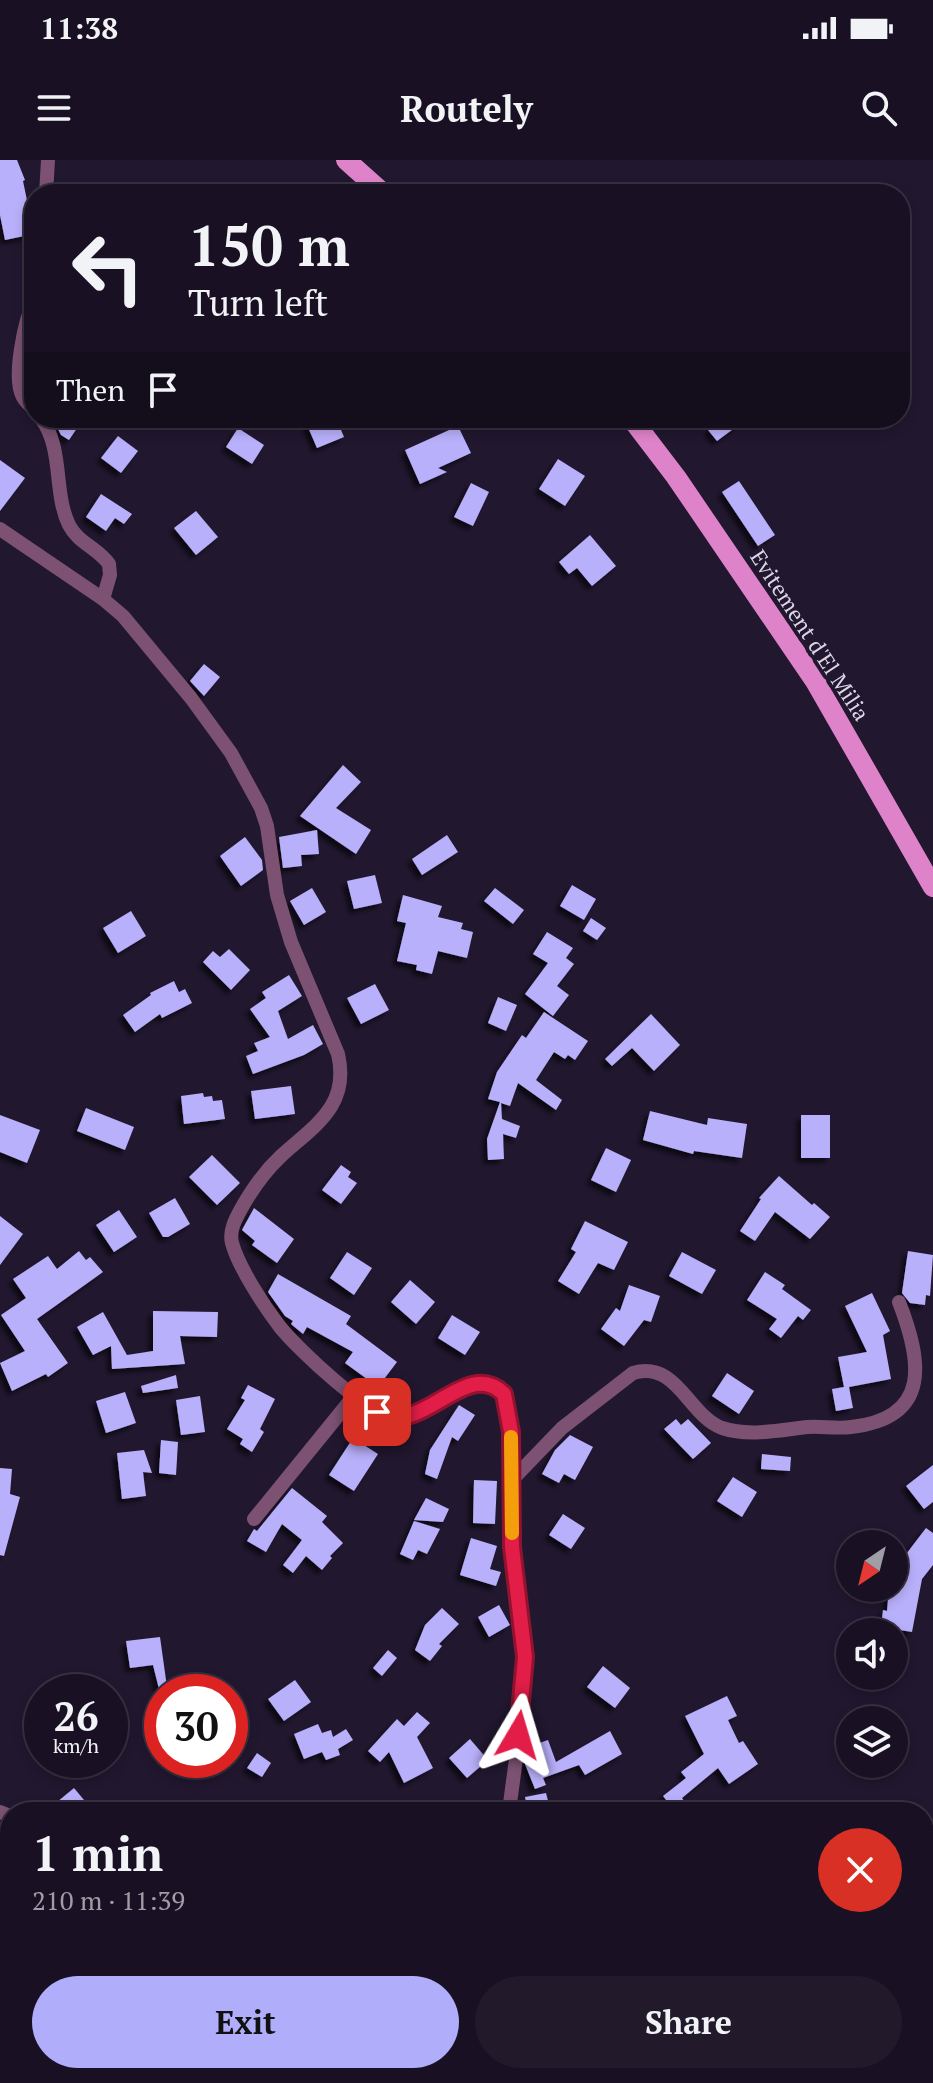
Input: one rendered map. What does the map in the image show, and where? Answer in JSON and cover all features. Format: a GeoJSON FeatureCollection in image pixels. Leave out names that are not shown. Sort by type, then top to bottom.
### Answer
{"type":"FeatureCollection","features":[{"type":"Feature","properties":{"kind":"main road"},"geometry":{"type":"LineString","coordinates":[[346,160],[373,184]]}},
{"type":"Feature","properties":{"kind":"main road","name":"Evitement d'El Milia"},"geometry":{"type":"LineString","coordinates":[[639,428],[676,477],[815,681],[933,887]]}},
{"type":"Feature","properties":{"kind":"street"},"geometry":{"type":"LineString","coordinates":[[47,184],[48,160]]}},
{"type":"Feature","properties":{"kind":"street"},"geometry":{"type":"LineString","coordinates":[[24,337],[19,383],[24,399]]}},
{"type":"Feature","properties":{"kind":"street"},"geometry":{"type":"LineString","coordinates":[[45,428],[55,454],[62,502],[70,528],[109,564],[110,575],[103,599]]}},
{"type":"Feature","properties":{"kind":"street"},"geometry":{"type":"LineString","coordinates":[[0,529],[123,616],[191,698],[231,753],[261,808],[267,826],[277,895],[291,942],[338,1054],[342,1073],[335,1101],[325,1116],[280,1157],[254,1188],[236,1217],[231,1240],[250,1279],[280,1326],[354,1396],[386,1417],[397,1418],[422,1411],[467,1386],[485,1383],[493,1385],[507,1401],[511,1432],[513,1558],[525,1657],[523,1705],[510,1802]]}},
{"type":"Feature","properties":{"kind":"street"},"geometry":{"type":"LineString","coordinates":[[512,1480],[562,1428],[633,1373],[641,1371],[656,1373],[676,1383],[700,1414],[719,1427],[732,1431],[848,1427],[884,1418],[903,1404],[916,1381],[916,1355],[899,1302]]}},
{"type":"Feature","properties":{"kind":"street"},"geometry":{"type":"LineString","coordinates":[[254,1519],[354,1396]]}},
{"type":"Feature","properties":{"kind":"building"},"geometry":{"type":"Polygon","coordinates":[[[0,160],[17,160],[25,180],[24,236],[5,240],[0,215],[0,160]]]}},
{"type":"Feature","properties":{"kind":"building"},"geometry":{"type":"Polygon","coordinates":[[[59,428],[77,428],[69,440],[59,428]]]}},
{"type":"Feature","properties":{"kind":"building"},"geometry":{"type":"Polygon","coordinates":[[[238,428],[264,445],[252,464],[226,447],[238,428]]]}},
{"type":"Feature","properties":{"kind":"building"},"geometry":{"type":"Polygon","coordinates":[[[308,428],[340,428],[344,437],[317,448],[308,428]]]}},
{"type":"Feature","properties":{"kind":"building"},"geometry":{"type":"Polygon","coordinates":[[[459,428],[471,453],[438,468],[447,472],[420,484],[405,450],[459,428]]]}},
{"type":"Feature","properties":{"kind":"building"},"geometry":{"type":"Polygon","coordinates":[[[710,428],[735,428],[717,441],[708,430],[710,428]]]}},
{"type":"Feature","properties":{"kind":"building"},"geometry":{"type":"Polygon","coordinates":[[[118,436],[138,451],[121,473],[101,458],[118,436]]]}},
{"type":"Feature","properties":{"kind":"building"},"geometry":{"type":"Polygon","coordinates":[[[558,459],[585,476],[565,506],[539,489],[558,459]]]}},
{"type":"Feature","properties":{"kind":"building"},"geometry":{"type":"Polygon","coordinates":[[[0,460],[25,478],[0,511],[0,460]]]}},
{"type":"Feature","properties":{"kind":"building"},"geometry":{"type":"Polygon","coordinates":[[[739,481],[775,535],[758,546],[722,492],[739,481]]]}},
{"type":"Feature","properties":{"kind":"building"},"geometry":{"type":"Polygon","coordinates":[[[471,483],[489,492],[473,526],[454,517],[471,483]]]}},
{"type":"Feature","properties":{"kind":"building"},"geometry":{"type":"Polygon","coordinates":[[[101,494],[132,514],[124,524],[115,518],[106,531],[86,517],[101,494]]]}},
{"type":"Feature","properties":{"kind":"building"},"geometry":{"type":"Polygon","coordinates":[[[196,511],[218,537],[196,555],[174,528],[196,511]]]}},
{"type":"Feature","properties":{"kind":"building"},"geometry":{"type":"Polygon","coordinates":[[[590,535],[616,566],[592,586],[577,568],[569,574],[559,562],[590,535]]]}},
{"type":"Feature","properties":{"kind":"building"},"geometry":{"type":"Polygon","coordinates":[[[204,664],[220,677],[204,696],[190,681],[204,664]]]}},
{"type":"Feature","properties":{"kind":"building"},"geometry":{"type":"Polygon","coordinates":[[[343,765],[361,782],[336,808],[371,830],[356,854],[300,816],[343,765]]]}},
{"type":"Feature","properties":{"kind":"building"},"geometry":{"type":"Polygon","coordinates":[[[317,830],[319,854],[301,855],[302,866],[283,868],[279,837],[317,830]]]}},
{"type":"Feature","properties":{"kind":"building"},"geometry":{"type":"Polygon","coordinates":[[[447,835],[458,852],[422,875],[412,859],[447,835]]]}},
{"type":"Feature","properties":{"kind":"building"},"geometry":{"type":"Polygon","coordinates":[[[245,837],[262,860],[263,870],[241,886],[220,856],[245,837]]]}},
{"type":"Feature","properties":{"kind":"building"},"geometry":{"type":"Polygon","coordinates":[[[375,875],[382,903],[354,909],[347,881],[375,875]]]}},
{"type":"Feature","properties":{"kind":"building"},"geometry":{"type":"Polygon","coordinates":[[[572,885],[596,899],[584,920],[560,906],[572,885]]]}},
{"type":"Feature","properties":{"kind":"building"},"geometry":{"type":"Polygon","coordinates":[[[312,888],[326,912],[304,925],[290,901],[312,888]]]}},
{"type":"Feature","properties":{"kind":"building"},"geometry":{"type":"Polygon","coordinates":[[[495,888],[524,910],[513,924],[484,901],[495,888]]]}},
{"type":"Feature","properties":{"kind":"building"},"geometry":{"type":"Polygon","coordinates":[[[403,895],[442,906],[438,917],[463,923],[461,929],[473,932],[467,958],[438,951],[432,974],[416,970],[417,965],[397,961],[406,923],[397,921],[403,895]]]}},
{"type":"Feature","properties":{"kind":"building"},"geometry":{"type":"Polygon","coordinates":[[[131,911],[146,936],[118,953],[103,928],[131,911]]]}},
{"type":"Feature","properties":{"kind":"building"},"geometry":{"type":"Polygon","coordinates":[[[591,918],[606,928],[597,940],[583,931],[591,918]]]}},
{"type":"Feature","properties":{"kind":"building"},"geometry":{"type":"Polygon","coordinates":[[[547,932],[573,948],[566,958],[574,964],[557,986],[569,995],[553,1016],[525,994],[548,963],[533,954],[547,932]]]}},
{"type":"Feature","properties":{"kind":"building"},"geometry":{"type":"Polygon","coordinates":[[[229,949],[250,970],[231,990],[203,962],[213,951],[220,957],[229,949]]]}},
{"type":"Feature","properties":{"kind":"building"},"geometry":{"type":"Polygon","coordinates":[[[289,975],[302,996],[278,1011],[288,1039],[313,1025],[323,1044],[304,1055],[253,1074],[246,1056],[258,1051],[254,1043],[270,1037],[250,1009],[266,998],[262,992],[289,975]]]}},
{"type":"Feature","properties":{"kind":"building"},"geometry":{"type":"Polygon","coordinates":[[[174,981],[179,992],[185,989],[192,1003],[162,1018],[160,1014],[135,1032],[123,1015],[150,993],[174,981]]]}},
{"type":"Feature","properties":{"kind":"building"},"geometry":{"type":"Polygon","coordinates":[[[375,984],[389,1010],[361,1024],[347,998],[375,984]]]}},
{"type":"Feature","properties":{"kind":"building"},"geometry":{"type":"Polygon","coordinates":[[[498,997],[517,1005],[506,1031],[488,1023],[498,997]]]}},
{"type":"Feature","properties":{"kind":"building"},"geometry":{"type":"Polygon","coordinates":[[[544,1012],[588,1041],[575,1060],[568,1055],[565,1059],[554,1052],[536,1080],[562,1100],[556,1110],[518,1083],[510,1106],[501,1103],[502,1119],[520,1126],[516,1138],[503,1134],[504,1159],[488,1160],[487,1139],[500,1102],[488,1099],[497,1072],[522,1035],[526,1038],[544,1012]]]}},
{"type":"Feature","properties":{"kind":"building"},"geometry":{"type":"Polygon","coordinates":[[[651,1014],[680,1045],[654,1071],[632,1048],[612,1066],[605,1059],[651,1014]]]}},
{"type":"Feature","properties":{"kind":"building"},"geometry":{"type":"Polygon","coordinates":[[[291,1086],[295,1114],[255,1119],[251,1091],[291,1086]]]}},
{"type":"Feature","properties":{"kind":"building"},"geometry":{"type":"Polygon","coordinates":[[[203,1093],[204,1097],[212,1096],[213,1101],[222,1100],[225,1119],[184,1124],[181,1096],[203,1093]]]}},
{"type":"Feature","properties":{"kind":"building"},"geometry":{"type":"Polygon","coordinates":[[[86,1108],[134,1127],[125,1150],[77,1131],[86,1108]]]}},
{"type":"Feature","properties":{"kind":"building"},"geometry":{"type":"Polygon","coordinates":[[[650,1111],[707,1125],[708,1118],[747,1124],[742,1158],[694,1151],[693,1154],[643,1140],[650,1111]]]}},
{"type":"Feature","properties":{"kind":"building"},"geometry":{"type":"Polygon","coordinates":[[[0,1115],[40,1130],[27,1163],[0,1152],[0,1115]]]}},
{"type":"Feature","properties":{"kind":"building"},"geometry":{"type":"Polygon","coordinates":[[[801,1115],[830,1115],[830,1158],[801,1158],[801,1115]]]}},
{"type":"Feature","properties":{"kind":"building"},"geometry":{"type":"Polygon","coordinates":[[[606,1148],[631,1160],[616,1192],[591,1180],[606,1148]]]}},
{"type":"Feature","properties":{"kind":"building"},"geometry":{"type":"Polygon","coordinates":[[[212,1155],[240,1183],[217,1205],[189,1177],[212,1155]]]}},
{"type":"Feature","properties":{"kind":"building"},"geometry":{"type":"Polygon","coordinates":[[[341,1165],[351,1172],[348,1177],[357,1183],[341,1204],[322,1190],[341,1165]]]}},
{"type":"Feature","properties":{"kind":"building"},"geometry":{"type":"Polygon","coordinates":[[[779,1176],[830,1217],[810,1239],[775,1212],[755,1241],[740,1231],[759,1198],[779,1176]]]}},
{"type":"Feature","properties":{"kind":"building"},"geometry":{"type":"Polygon","coordinates":[[[175,1198],[190,1224],[163,1237],[149,1213],[175,1198]]]}},
{"type":"Feature","properties":{"kind":"building"},"geometry":{"type":"Polygon","coordinates":[[[254,1208],[294,1239],[277,1263],[252,1245],[255,1241],[242,1230],[254,1208]]]}},
{"type":"Feature","properties":{"kind":"building"},"geometry":{"type":"Polygon","coordinates":[[[119,1210],[137,1237],[114,1252],[96,1225],[119,1210]]]}},
{"type":"Feature","properties":{"kind":"building"},"geometry":{"type":"Polygon","coordinates":[[[0,1216],[23,1234],[0,1265],[0,1216]]]}},
{"type":"Feature","properties":{"kind":"building"},"geometry":{"type":"Polygon","coordinates":[[[585,1221],[628,1242],[614,1270],[598,1263],[579,1294],[558,1281],[576,1252],[571,1249],[585,1221]]]}},
{"type":"Feature","properties":{"kind":"building"},"geometry":{"type":"Polygon","coordinates":[[[79,1251],[86,1260],[90,1257],[103,1272],[37,1319],[68,1363],[48,1377],[46,1374],[12,1391],[0,1363],[25,1351],[1,1315],[26,1298],[13,1279],[48,1256],[57,1269],[79,1251]]]}},
{"type":"Feature","properties":{"kind":"building"},"geometry":{"type":"Polygon","coordinates":[[[908,1251],[933,1255],[930,1296],[926,1295],[925,1305],[910,1303],[902,1293],[908,1251]]]}},
{"type":"Feature","properties":{"kind":"building"},"geometry":{"type":"Polygon","coordinates":[[[347,1252],[372,1268],[354,1295],[330,1278],[347,1252]]]}},
{"type":"Feature","properties":{"kind":"building"},"geometry":{"type":"Polygon","coordinates":[[[682,1252],[716,1270],[702,1294],[669,1276],[682,1252]]]}},
{"type":"Feature","properties":{"kind":"building"},"geometry":{"type":"Polygon","coordinates":[[[765,1272],[785,1285],[782,1289],[811,1310],[803,1320],[798,1316],[781,1338],[769,1329],[777,1319],[747,1300],[765,1272]]]}},
{"type":"Feature","properties":{"kind":"building"},"geometry":{"type":"Polygon","coordinates":[[[278,1274],[351,1316],[346,1324],[397,1362],[378,1387],[345,1363],[353,1352],[307,1327],[303,1334],[291,1324],[293,1321],[285,1316],[268,1292],[278,1274]]]}},
{"type":"Feature","properties":{"kind":"building"},"geometry":{"type":"Polygon","coordinates":[[[410,1280],[435,1302],[416,1324],[391,1302],[410,1280]]]}},
{"type":"Feature","properties":{"kind":"building"},"geometry":{"type":"Polygon","coordinates":[[[629,1285],[660,1296],[651,1322],[644,1320],[624,1346],[601,1329],[616,1308],[620,1311],[629,1285]]]}},
{"type":"Feature","properties":{"kind":"building"},"geometry":{"type":"Polygon","coordinates":[[[872,1293],[890,1331],[883,1335],[891,1379],[849,1387],[853,1408],[836,1411],[832,1389],[844,1387],[838,1357],[867,1352],[845,1306],[872,1293]]]}},
{"type":"Feature","properties":{"kind":"building"},"geometry":{"type":"Polygon","coordinates":[[[153,1311],[218,1312],[217,1337],[180,1336],[185,1364],[112,1369],[111,1346],[93,1355],[77,1327],[103,1312],[127,1355],[153,1351],[153,1311]]]}},
{"type":"Feature","properties":{"kind":"building"},"geometry":{"type":"Polygon","coordinates":[[[452,1315],[480,1332],[465,1355],[438,1338],[452,1315]]]}},
{"type":"Feature","properties":{"kind":"building"},"geometry":{"type":"Polygon","coordinates":[[[727,1373],[754,1391],[739,1414],[712,1396],[727,1373]]]}},
{"type":"Feature","properties":{"kind":"building"},"geometry":{"type":"Polygon","coordinates":[[[176,1375],[178,1388],[143,1393],[141,1386],[176,1375]]]}},
{"type":"Feature","properties":{"kind":"building"},"geometry":{"type":"Polygon","coordinates":[[[248,1385],[275,1399],[260,1429],[264,1432],[252,1452],[240,1444],[243,1439],[227,1429],[245,1400],[241,1398],[248,1385]]]}},
{"type":"Feature","properties":{"kind":"building"},"geometry":{"type":"Polygon","coordinates":[[[125,1392],[136,1423],[106,1433],[96,1401],[125,1392]]]}},
{"type":"Feature","properties":{"kind":"building"},"geometry":{"type":"Polygon","coordinates":[[[200,1396],[205,1432],[181,1435],[176,1400],[200,1396]]]}},
{"type":"Feature","properties":{"kind":"building"},"geometry":{"type":"Polygon","coordinates":[[[459,1405],[475,1415],[458,1441],[452,1437],[437,1479],[425,1474],[430,1450],[459,1405]]]}},
{"type":"Feature","properties":{"kind":"building"},"geometry":{"type":"Polygon","coordinates":[[[676,1419],[681,1425],[688,1419],[711,1443],[693,1459],[664,1429],[676,1419]]]}},
{"type":"Feature","properties":{"kind":"building"},"geometry":{"type":"Polygon","coordinates":[[[570,1435],[593,1447],[575,1480],[564,1474],[559,1483],[542,1474],[555,1450],[570,1435]]]}},
{"type":"Feature","properties":{"kind":"building"},"geometry":{"type":"Polygon","coordinates":[[[353,1438],[378,1454],[354,1491],[329,1475],[353,1438]]]}},
{"type":"Feature","properties":{"kind":"building"},"geometry":{"type":"Polygon","coordinates":[[[161,1440],[178,1442],[176,1475],[159,1473],[161,1440]]]}},
{"type":"Feature","properties":{"kind":"building"},"geometry":{"type":"Polygon","coordinates":[[[144,1450],[152,1473],[143,1472],[146,1496],[122,1499],[117,1453],[144,1450]]]}},
{"type":"Feature","properties":{"kind":"building"},"geometry":{"type":"Polygon","coordinates":[[[762,1454],[791,1457],[790,1471],[761,1469],[762,1454]]]}},
{"type":"Feature","properties":{"kind":"building"},"geometry":{"type":"Polygon","coordinates":[[[933,1465],[933,1502],[924,1509],[906,1486],[933,1465]]]}},
{"type":"Feature","properties":{"kind":"building"},"geometry":{"type":"Polygon","coordinates":[[[0,1468],[12,1469],[10,1494],[20,1497],[4,1556],[0,1555],[0,1468]]]}},
{"type":"Feature","properties":{"kind":"building"},"geometry":{"type":"Polygon","coordinates":[[[733,1477],[757,1492],[742,1517],[717,1501],[733,1477]]]}},
{"type":"Feature","properties":{"kind":"building"},"geometry":{"type":"Polygon","coordinates":[[[474,1480],[497,1481],[495,1524],[473,1523],[474,1480]]]}},
{"type":"Feature","properties":{"kind":"building"},"geometry":{"type":"Polygon","coordinates":[[[292,1488],[327,1516],[322,1522],[343,1543],[322,1570],[306,1556],[293,1573],[283,1565],[302,1540],[282,1524],[266,1552],[247,1541],[254,1529],[257,1531],[292,1488]]]}},
{"type":"Feature","properties":{"kind":"building"},"geometry":{"type":"Polygon","coordinates":[[[426,1498],[449,1509],[443,1522],[414,1520],[426,1498]]]}},
{"type":"Feature","properties":{"kind":"building"},"geometry":{"type":"Polygon","coordinates":[[[563,1514],[585,1528],[571,1549],[549,1535],[563,1514]]]}},
{"type":"Feature","properties":{"kind":"building"},"geometry":{"type":"Polygon","coordinates":[[[414,1521],[440,1529],[427,1554],[418,1550],[413,1560],[400,1554],[414,1521]]]}},
{"type":"Feature","properties":{"kind":"building"},"geometry":{"type":"Polygon","coordinates":[[[926,1528],[933,1533],[933,1565],[922,1579],[912,1632],[908,1631],[908,1618],[882,1618],[888,1602],[908,1602],[908,1552],[926,1528]]]}},
{"type":"Feature","properties":{"kind":"building"},"geometry":{"type":"Polygon","coordinates":[[[471,1538],[497,1546],[490,1569],[501,1572],[496,1586],[460,1575],[471,1538]]]}},
{"type":"Feature","properties":{"kind":"building"},"geometry":{"type":"Polygon","coordinates":[[[499,1605],[510,1625],[489,1637],[478,1617],[499,1605]]]}},
{"type":"Feature","properties":{"kind":"building"},"geometry":{"type":"Polygon","coordinates":[[[442,1608],[459,1624],[439,1644],[442,1646],[430,1661],[415,1650],[425,1625],[442,1608]]]}},
{"type":"Feature","properties":{"kind":"building"},"geometry":{"type":"Polygon","coordinates":[[[160,1637],[165,1674],[155,1674],[153,1665],[130,1668],[126,1641],[160,1637]]]}},
{"type":"Feature","properties":{"kind":"building"},"geometry":{"type":"Polygon","coordinates":[[[388,1650],[397,1658],[382,1676],[373,1668],[388,1650]]]}},
{"type":"Feature","properties":{"kind":"building"},"geometry":{"type":"Polygon","coordinates":[[[603,1666],[630,1688],[615,1708],[587,1687],[603,1666]]]}},
{"type":"Feature","properties":{"kind":"building"},"geometry":{"type":"Polygon","coordinates":[[[295,1680],[311,1702],[284,1721],[268,1699],[295,1680]]]}},
{"type":"Feature","properties":{"kind":"building"},"geometry":{"type":"Polygon","coordinates":[[[727,1696],[737,1716],[728,1720],[739,1743],[743,1741],[758,1764],[729,1784],[718,1768],[682,1798],[683,1802],[668,1802],[663,1796],[686,1778],[681,1772],[704,1754],[685,1716],[727,1696]]]}},
{"type":"Feature","properties":{"kind":"building"},"geometry":{"type":"Polygon","coordinates":[[[417,1712],[430,1723],[417,1737],[433,1768],[404,1783],[389,1752],[380,1762],[368,1751],[397,1719],[404,1726],[417,1712]]]}},
{"type":"Feature","properties":{"kind":"building"},"geometry":{"type":"Polygon","coordinates":[[[318,1724],[322,1733],[331,1730],[333,1737],[346,1729],[353,1740],[338,1749],[340,1755],[326,1760],[322,1752],[304,1759],[294,1734],[318,1724]]]}},
{"type":"Feature","properties":{"kind":"building"},"geometry":{"type":"Polygon","coordinates":[[[610,1731],[622,1754],[585,1775],[579,1765],[543,1778],[546,1785],[535,1789],[525,1764],[528,1747],[548,1740],[556,1762],[610,1731]]]}},
{"type":"Feature","properties":{"kind":"building"},"geometry":{"type":"Polygon","coordinates":[[[470,1739],[488,1760],[467,1778],[449,1758],[470,1739]]]}},
{"type":"Feature","properties":{"kind":"building"},"geometry":{"type":"Polygon","coordinates":[[[257,1753],[271,1763],[262,1777],[248,1766],[257,1753]]]}},
{"type":"Feature","properties":{"kind":"building"},"geometry":{"type":"Polygon","coordinates":[[[74,1788],[86,1802],[57,1802],[74,1788]]]}},
{"type":"Feature","properties":{"kind":"building"},"geometry":{"type":"Polygon","coordinates":[[[546,1793],[548,1802],[526,1802],[525,1797],[546,1793]]]}},
{"type":"Feature","properties":{"kind":"slow traffic"},"geometry":{"type":"LineString","coordinates":[[511,1437],[512,1533]]}},
{"type":"Feature","properties":{"kind":"route"},"geometry":{"type":"LineString","coordinates":[[377,1412],[386,1417],[408,1417],[467,1386],[477,1384],[493,1385],[504,1394],[511,1432],[512,1547],[525,1657],[518,1735]]}}]}
